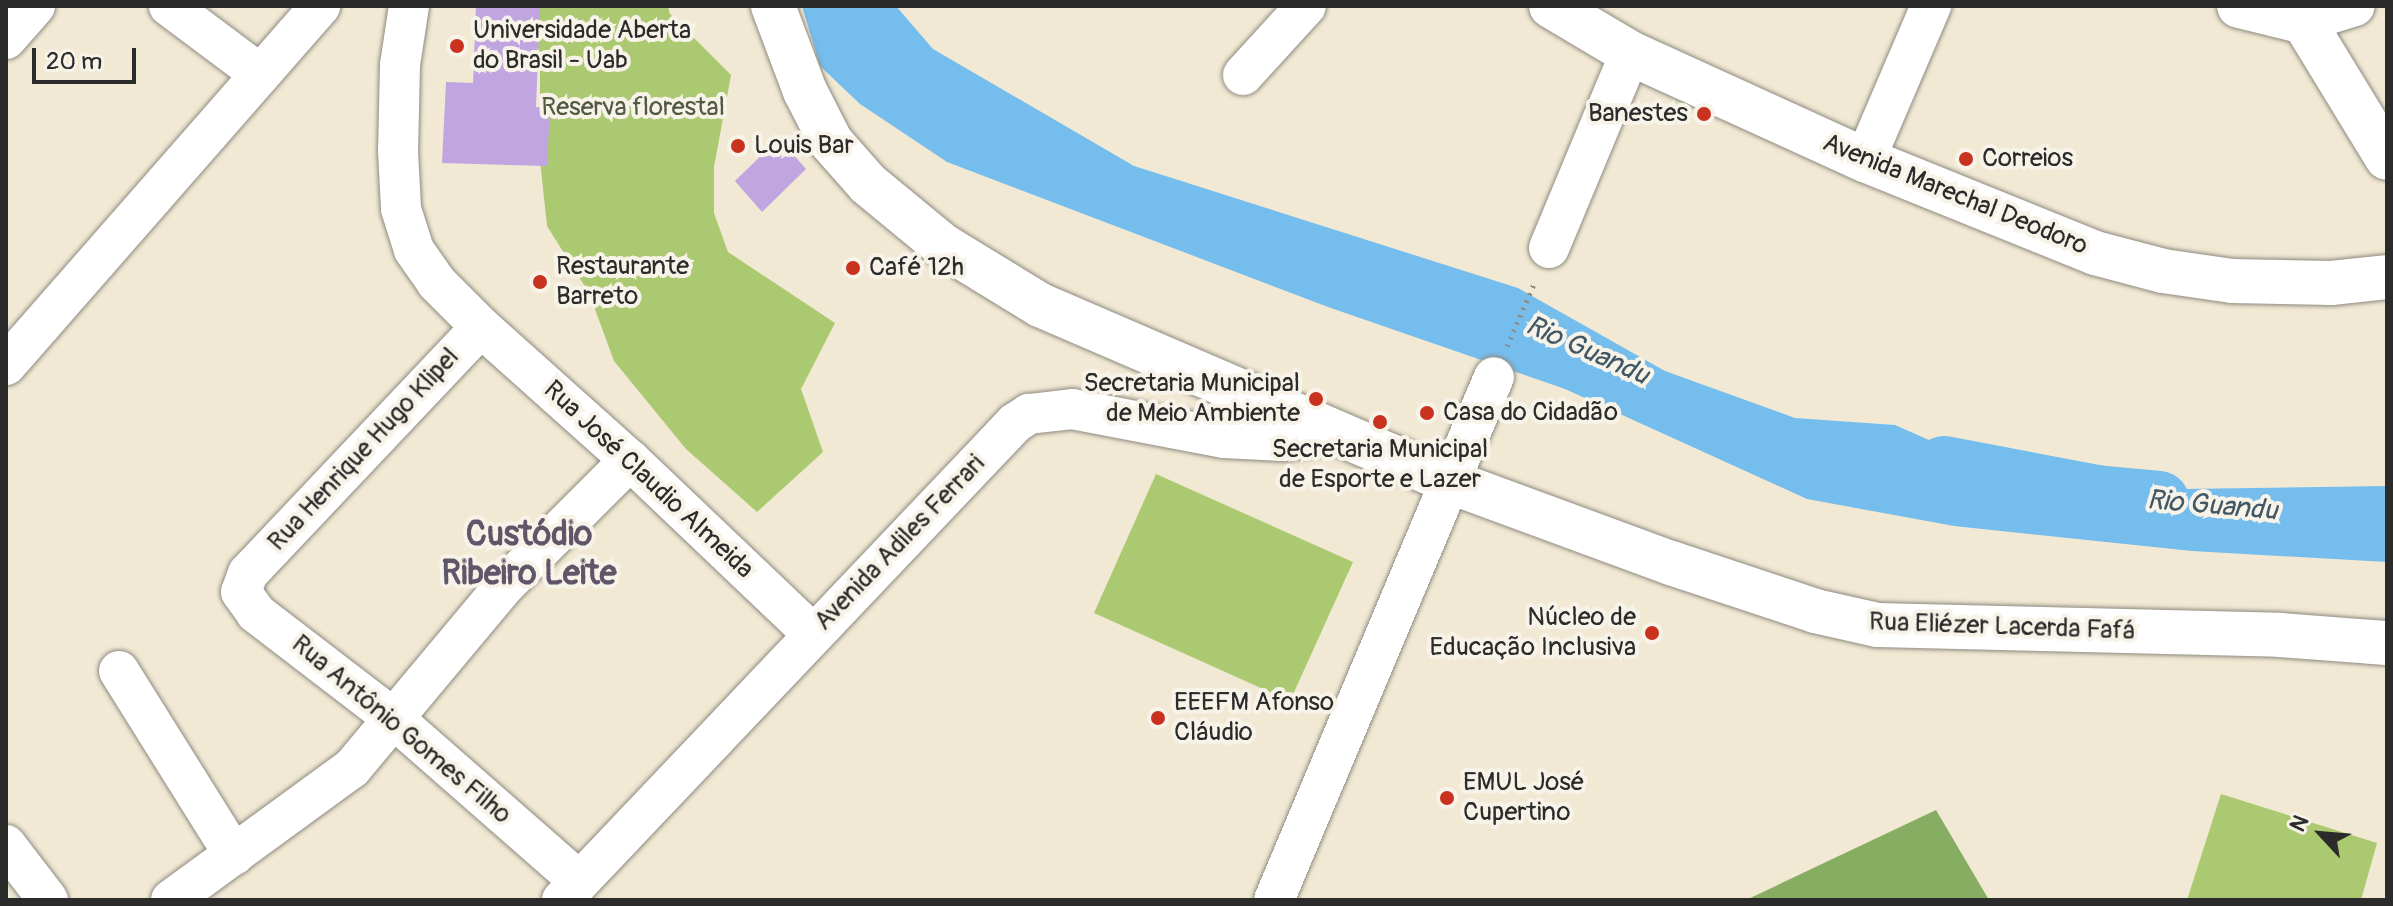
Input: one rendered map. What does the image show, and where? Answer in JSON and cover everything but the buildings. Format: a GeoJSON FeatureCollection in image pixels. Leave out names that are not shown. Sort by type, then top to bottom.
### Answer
{"type":"FeatureCollection","features":[{"type":"Feature","properties":{"kind":"street"},"geometry":{"type":"LineString","coordinates":[[6,39],[35,6]]}},
{"type":"Feature","properties":{"kind":"street"},"geometry":{"type":"LineString","coordinates":[[169,6],[260,74]]}},
{"type":"Feature","properties":{"kind":"street"},"geometry":{"type":"LineString","coordinates":[[6,365],[320,6]]}},
{"type":"Feature","properties":{"kind":"street","name":"Rua José Claudio Almeida"},"geometry":{"type":"LineString","coordinates":[[409,6],[400,65],[401,209],[414,250],[436,282],[481,327],[630,460],[813,634]]}},
{"type":"Feature","properties":{"kind":"street","name":"Rua Eliézer Lacerda Fafá"},"geometry":{"type":"LineString","coordinates":[[773,6],[805,91],[831,142],[868,184],[942,245],[1040,305],[1448,481],[1671,563],[1815,611],[1877,625],[2280,635],[2387,643]]}},
{"type":"Feature","properties":{"kind":"street"},"geometry":{"type":"LineString","coordinates":[[1243,75],[1306,6]]}},
{"type":"Feature","properties":{"kind":"street","name":"Avenida Marechal Deodoro"},"geometry":{"type":"LineString","coordinates":[[1551,6],[1630,53],[1865,160],[2030,229],[2163,271],[2246,281],[2331,283],[2387,277]]}},
{"type":"Feature","properties":{"kind":"street"},"geometry":{"type":"LineString","coordinates":[[1865,160],[1931,6]]}},
{"type":"Feature","properties":{"kind":"street"},"geometry":{"type":"LineString","coordinates":[[2239,6],[2304,22],[2355,6]]}},
{"type":"Feature","properties":{"kind":"street"},"geometry":{"type":"LineString","coordinates":[[2304,22],[2387,158]]}},
{"type":"Feature","properties":{"kind":"street"},"geometry":{"type":"LineString","coordinates":[[1549,248],[1630,53]]}},
{"type":"Feature","properties":{"kind":"street","name":"Rua Henrique Hugo Klipel"},"geometry":{"type":"LineString","coordinates":[[248,573],[481,327]]}},
{"type":"Feature","properties":{"kind":"street"},"geometry":{"type":"LineString","coordinates":[[1274,900],[1494,377]]}},
{"type":"Feature","properties":{"kind":"street","name":"Avenida Adiles Ferrari"},"geometry":{"type":"LineString","coordinates":[[571,890],[1006,432],[1029,414],[1104,412],[1224,438],[1283,441],[1335,434]]}},
{"type":"Feature","properties":{"kind":"street"},"geometry":{"type":"LineString","coordinates":[[171,900],[333,785],[394,719],[506,584],[630,460]]}},
{"type":"Feature","properties":{"kind":"street","name":"Rua Antônio Gomes Filho"},"geometry":{"type":"LineString","coordinates":[[248,573],[241,592],[246,604],[394,719],[571,890]]}},
{"type":"Feature","properties":{"kind":"street"},"geometry":{"type":"LineString","coordinates":[[119,671],[234,855]]}},
{"type":"Feature","properties":{"kind":"street"},"geometry":{"type":"LineString","coordinates":[[6,845],[48,900]]}},
{"type":"Feature","properties":{"kind":"path"},"geometry":{"type":"LineString","coordinates":[[1494,377],[1549,248]]}},
{"type":"Feature","properties":{"kind":"green space","name":"Reserva florestal"},"geometry":{"type":"Polygon","coordinates":[[[528,6],[668,6],[670,14],[731,75],[714,167],[714,213],[728,252],[835,323],[801,389],[823,452],[757,512],[686,449],[614,361],[589,293],[547,226],[540,160],[540,55],[528,6]]]}},
{"type":"Feature","properties":{"kind":"green space"},"geometry":{"type":"Polygon","coordinates":[[[1156,474],[1353,562],[1290,701],[1094,613],[1156,474]]]}},
{"type":"Feature","properties":{"kind":"green space"},"geometry":{"type":"Polygon","coordinates":[[[2221,794],[2377,843],[2361,900],[2187,900],[2221,794]]]}},
{"type":"Feature","properties":{"kind":"green space"},"geometry":{"type":"Polygon","coordinates":[[[1936,810],[1989,900],[1746,900],[1936,810]]]}},
{"type":"Feature","properties":{"kind":"water"},"geometry":{"type":"Polygon","coordinates":[[[802,6],[896,6],[933,49],[1134,166],[1518,288],[1665,371],[1795,418],[1895,425],[2044,491],[2387,486],[2387,562],[2192,551],[1954,526],[1807,499],[1565,389],[1328,307],[947,162],[860,104],[820,66],[802,6]]]}},
{"type":"Feature","properties":{"kind":"waterway","name":"Rio Guandu"},"geometry":{"type":"LineString","coordinates":[[1944,467],[2096,496],[2159,502]]}},
{"type":"Feature","properties":{"kind":"place","name":"Universidade Aberta do Brasil - Uab"},"geometry":{"type":"Point","coordinates":[457,46]}},
{"type":"Feature","properties":{"kind":"place","name":"Banestes"},"geometry":{"type":"Point","coordinates":[1704,114]}},
{"type":"Feature","properties":{"kind":"place","name":"Louis Bar"},"geometry":{"type":"Point","coordinates":[738,146]}},
{"type":"Feature","properties":{"kind":"place","name":"Correios"},"geometry":{"type":"Point","coordinates":[1966,159]}},
{"type":"Feature","properties":{"kind":"place","name":"Café 12h"},"geometry":{"type":"Point","coordinates":[853,268]}},
{"type":"Feature","properties":{"kind":"place","name":"Restaurante Barreto"},"geometry":{"type":"Point","coordinates":[540,282]}},
{"type":"Feature","properties":{"kind":"place","name":"Secretaria Municipal de Meio Ambiente"},"geometry":{"type":"Point","coordinates":[1316,399]}},
{"type":"Feature","properties":{"kind":"place","name":"Casa do Cidadão"},"geometry":{"type":"Point","coordinates":[1427,413]}},
{"type":"Feature","properties":{"kind":"place","name":"Secretaria Municipal de Esporte e Lazer"},"geometry":{"type":"Point","coordinates":[1380,422]}},
{"type":"Feature","properties":{"kind":"place","name":"Núcleo de Educação Inclusiva"},"geometry":{"type":"Point","coordinates":[1652,633]}},
{"type":"Feature","properties":{"kind":"place","name":"EEEFM Afonso Cláudio"},"geometry":{"type":"Point","coordinates":[1158,718]}},
{"type":"Feature","properties":{"kind":"place","name":"EMUL José Cupertino"},"geometry":{"type":"Point","coordinates":[1447,798]}},
{"type":"Feature","properties":{"kind":"district","name":"Custódio Ribeiro Leite"},"geometry":{"type":"Point","coordinates":[529,554]}}]}
